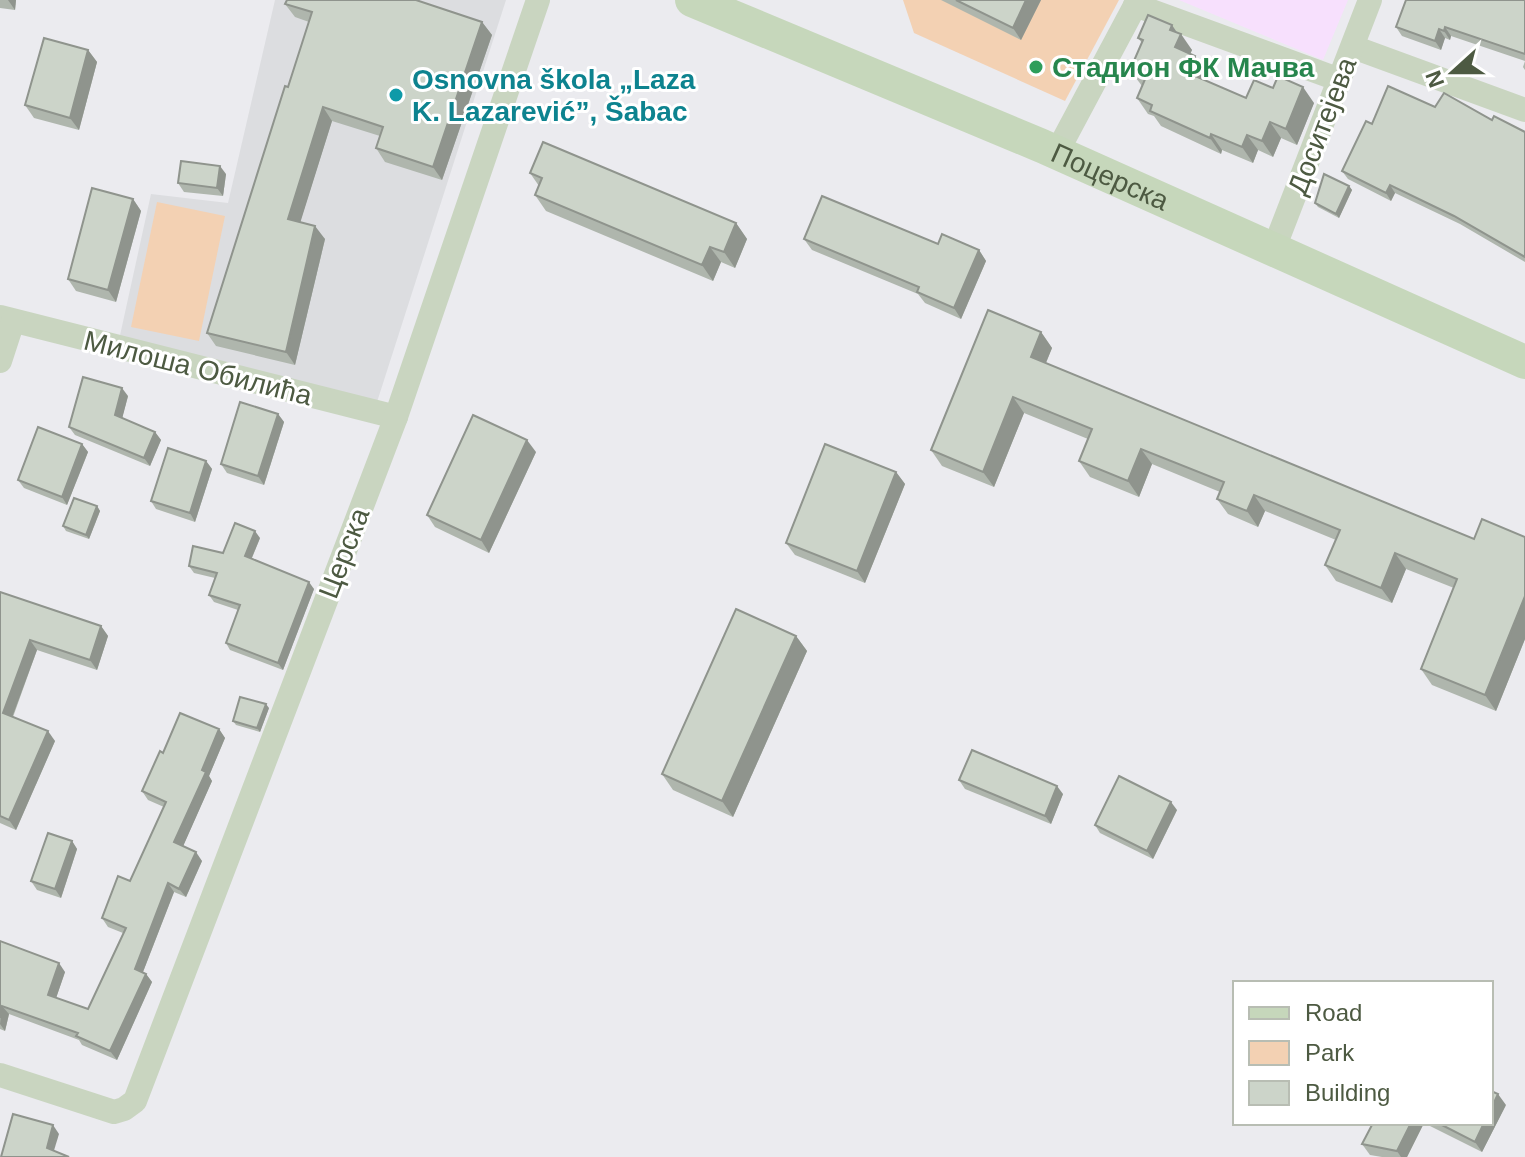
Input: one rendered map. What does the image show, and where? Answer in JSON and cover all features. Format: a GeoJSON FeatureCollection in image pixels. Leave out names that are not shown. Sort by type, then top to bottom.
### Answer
{"type":"FeatureCollection","features":[{"type":"Feature","properties":{"kind":"main road","name":"Поцерска"},"geometry":{"type":"LineString","coordinates":[[692,0],[1057,152],[1525,362]]}},
{"type":"Feature","properties":{"kind":"street","name":"Церска"},"geometry":{"type":"LineString","coordinates":[[0,1075],[114,1112],[135,1101],[396,417],[538,0]]}},
{"type":"Feature","properties":{"kind":"street","name":"Доситејева"},"geometry":{"type":"LineString","coordinates":[[1273,251],[1370,0]]}},
{"type":"Feature","properties":{"kind":"street"},"geometry":{"type":"LineString","coordinates":[[1057,152],[1136,3],[1340,80]]}},
{"type":"Feature","properties":{"kind":"street"},"geometry":{"type":"LineString","coordinates":[[1353,47],[1525,110]]}},
{"type":"Feature","properties":{"kind":"street","name":"Милоша Обилића"},"geometry":{"type":"LineString","coordinates":[[6,319],[396,417]]}},
{"type":"Feature","properties":{"kind":"street"},"geometry":{"type":"LineString","coordinates":[[0,361],[6,319]]}},
{"type":"Feature","properties":{"kind":"shaded area"},"geometry":{"type":"Polygon","coordinates":[[[275,0],[506,0],[377,402],[119,340],[151,194],[228,203],[275,0]]]}},
{"type":"Feature","properties":{"kind":"shaded area"},"geometry":{"type":"Polygon","coordinates":[[[1179,0],[1348,0],[1323,60],[1179,0]]]}},
{"type":"Feature","properties":{"kind":"green space","name":"Стадион ФК Мачва"},"geometry":{"type":"Polygon","coordinates":[[[903,0],[1119,0],[1065,101],[914,33],[903,0]]]}},
{"type":"Feature","properties":{"kind":"green space"},"geometry":{"type":"Polygon","coordinates":[[[157,202],[225,216],[199,341],[131,327],[157,202]]]}},
{"type":"Feature","properties":{"kind":"building"},"geometry":{"type":"Polygon","coordinates":[[[287,0],[416,0],[482,22],[433,167],[376,148],[383,127],[323,107],[288,219],[315,226],[286,352],[207,333],[285,86],[288,87],[312,12],[285,4],[287,0]]]}},
{"type":"Feature","properties":{"kind":"building"},"geometry":{"type":"Polygon","coordinates":[[[956,0],[1026,0],[1013,28],[956,0]]]}},
{"type":"Feature","properties":{"kind":"building"},"geometry":{"type":"Polygon","coordinates":[[[1406,0],[1525,0],[1525,54],[1445,27],[1444,31],[1439,29],[1435,41],[1396,27],[1406,0]]]}},
{"type":"Feature","properties":{"kind":"building"},"geometry":{"type":"Polygon","coordinates":[[[1148,15],[1172,25],[1170,30],[1181,34],[1175,47],[1195,56],[1188,73],[1246,98],[1254,80],[1273,88],[1278,76],[1303,87],[1286,129],[1270,122],[1262,141],[1247,135],[1242,147],[1211,134],[1210,138],[1150,111],[1152,105],[1137,98],[1146,77],[1130,70],[1143,40],[1138,38],[1148,15]]]}},
{"type":"Feature","properties":{"kind":"building"},"geometry":{"type":"Polygon","coordinates":[[[44,38],[88,50],[70,118],[25,105],[44,38]]]}},
{"type":"Feature","properties":{"kind":"building"},"geometry":{"type":"Polygon","coordinates":[[[1388,86],[1435,107],[1444,93],[1492,120],[1494,116],[1525,132],[1525,257],[1454,216],[1390,185],[1386,193],[1342,171],[1366,121],[1372,124],[1388,86]]]}},
{"type":"Feature","properties":{"kind":"building"},"geometry":{"type":"Polygon","coordinates":[[[543,142],[736,223],[724,252],[710,247],[702,265],[535,195],[542,178],[530,173],[543,142]]]}},
{"type":"Feature","properties":{"kind":"building"},"geometry":{"type":"Polygon","coordinates":[[[181,161],[220,166],[217,188],[178,183],[181,161]]]}},
{"type":"Feature","properties":{"kind":"building"},"geometry":{"type":"Polygon","coordinates":[[[1324,174],[1349,186],[1336,214],[1315,203],[1324,174]]]}},
{"type":"Feature","properties":{"kind":"building"},"geometry":{"type":"Polygon","coordinates":[[[92,188],[133,199],[108,290],[68,279],[92,188]]]}},
{"type":"Feature","properties":{"kind":"building"},"geometry":{"type":"Polygon","coordinates":[[[822,196],[938,244],[942,234],[979,250],[954,308],[917,292],[919,287],[804,239],[822,196]]]}},
{"type":"Feature","properties":{"kind":"building"},"geometry":{"type":"Polygon","coordinates":[[[988,310],[1041,332],[1031,357],[1474,539],[1482,519],[1525,537],[1525,596],[1485,695],[1421,669],[1457,579],[1395,553],[1381,588],[1325,565],[1340,530],[1254,495],[1247,511],[1217,499],[1224,482],[1141,449],[1128,481],[1079,461],[1092,429],[1013,397],[983,472],[931,450],[988,310]]]}},
{"type":"Feature","properties":{"kind":"building"},"geometry":{"type":"Polygon","coordinates":[[[83,377],[122,388],[115,415],[155,432],[144,458],[69,427],[83,377]]]}},
{"type":"Feature","properties":{"kind":"building"},"geometry":{"type":"Polygon","coordinates":[[[240,402],[278,414],[258,476],[221,464],[240,402]]]}},
{"type":"Feature","properties":{"kind":"building"},"geometry":{"type":"Polygon","coordinates":[[[473,415],[527,440],[481,540],[427,515],[473,415]]]}},
{"type":"Feature","properties":{"kind":"building"},"geometry":{"type":"Polygon","coordinates":[[[38,427],[82,444],[62,497],[18,480],[38,427]]]}},
{"type":"Feature","properties":{"kind":"building"},"geometry":{"type":"Polygon","coordinates":[[[825,444],[896,472],[857,571],[786,543],[825,444]]]}},
{"type":"Feature","properties":{"kind":"building"},"geometry":{"type":"Polygon","coordinates":[[[168,448],[206,461],[190,513],[151,501],[168,448]]]}},
{"type":"Feature","properties":{"kind":"building"},"geometry":{"type":"Polygon","coordinates":[[[74,498],[97,506],[86,535],[63,526],[74,498]]]}},
{"type":"Feature","properties":{"kind":"building"},"geometry":{"type":"Polygon","coordinates":[[[235,523],[255,531],[245,556],[309,582],[278,663],[226,643],[240,605],[209,595],[217,573],[189,566],[193,546],[223,553],[235,523]]]}},
{"type":"Feature","properties":{"kind":"building"},"geometry":{"type":"Polygon","coordinates":[[[0,592],[101,626],[90,660],[30,640],[3,713],[48,731],[9,820],[0,816],[0,592]]]}},
{"type":"Feature","properties":{"kind":"building"},"geometry":{"type":"Polygon","coordinates":[[[736,609],[796,636],[722,801],[662,774],[736,609]]]}},
{"type":"Feature","properties":{"kind":"building"},"geometry":{"type":"Polygon","coordinates":[[[240,697],[266,704],[257,728],[233,721],[240,697]]]}},
{"type":"Feature","properties":{"kind":"building"},"geometry":{"type":"Polygon","coordinates":[[[180,713],[219,729],[202,770],[206,772],[174,842],[196,852],[179,889],[168,883],[135,969],[146,974],[110,1051],[76,1036],[78,1033],[2,1006],[0,1018],[0,941],[59,963],[48,995],[88,1009],[126,928],[102,918],[118,876],[130,881],[166,802],[142,791],[180,713]]]}},
{"type":"Feature","properties":{"kind":"building"},"geometry":{"type":"Polygon","coordinates":[[[972,750],[1057,786],[1045,816],[959,780],[972,750]]]}},
{"type":"Feature","properties":{"kind":"building"},"geometry":{"type":"Polygon","coordinates":[[[1119,776],[1171,802],[1147,851],[1095,825],[1119,776]]]}},
{"type":"Feature","properties":{"kind":"building"},"geometry":{"type":"Polygon","coordinates":[[[48,833],[72,841],[55,889],[31,881],[48,833]]]}},
{"type":"Feature","properties":{"kind":"building"},"geometry":{"type":"Polygon","coordinates":[[[13,1114],[53,1125],[47,1148],[69,1157],[1,1157],[13,1114]]]}},
{"type":"Feature","properties":{"kind":"building"},"geometry":{"type":"Polygon","coordinates":[[[1372,1125],[1410,1125],[1397,1151],[1362,1144],[1372,1125]]]}},
{"type":"Feature","properties":{"kind":"building"},"geometry":{"type":"Polygon","coordinates":[[[1442,1125],[1483,1125],[1475,1142],[1442,1125]]]}},
{"type":"Feature","properties":{"kind":"place","name":"Стадион ФК Мачва"},"geometry":{"type":"Point","coordinates":[1036,67]}},
{"type":"Feature","properties":{"kind":"place","name":"Osnovna škola „Laza K. Lazarević”, Šabac"},"geometry":{"type":"Point","coordinates":[396,95]}}]}
